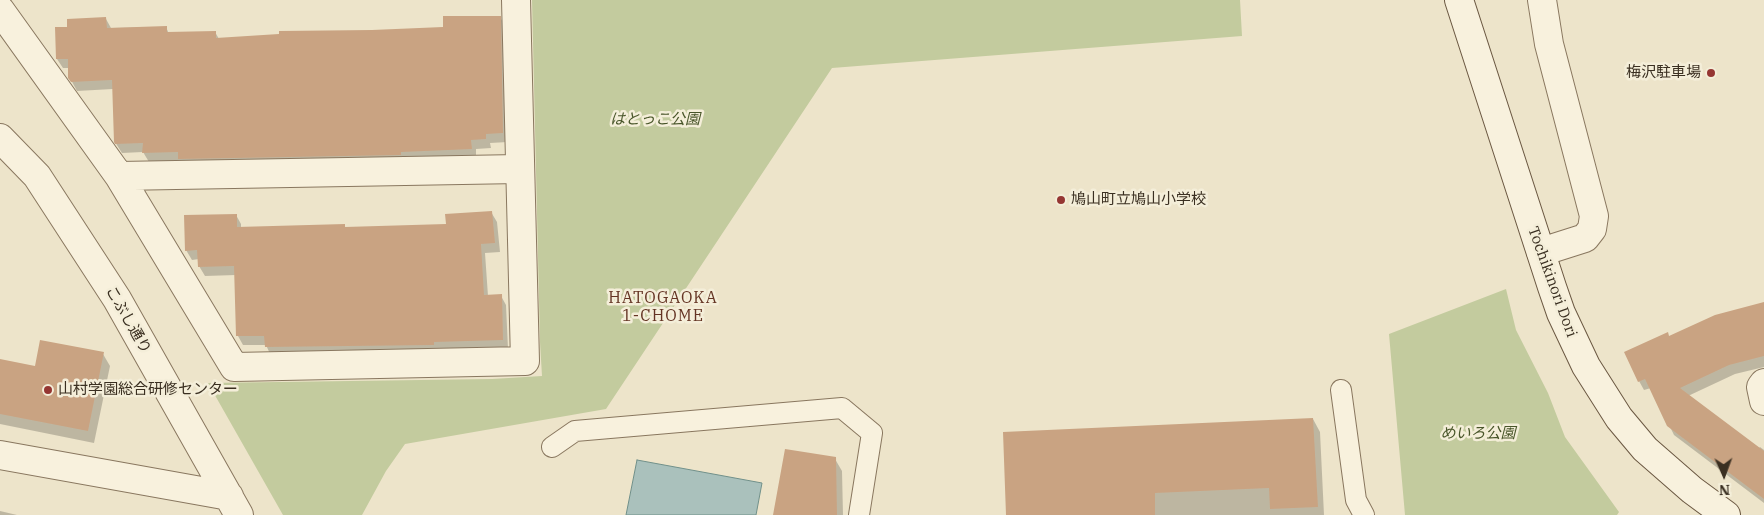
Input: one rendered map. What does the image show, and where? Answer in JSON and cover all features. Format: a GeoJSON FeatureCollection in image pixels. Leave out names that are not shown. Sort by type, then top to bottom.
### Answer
{"type":"FeatureCollection","features":[{"type":"Feature","properties":{"kind":"street"},"geometry":{"type":"LineString","coordinates":[[0,10],[119,176],[234,367],[525,361],[516,0]]}},
{"type":"Feature","properties":{"kind":"street","name":"Tochikinori Dori"},"geometry":{"type":"LineString","coordinates":[[1459,0],[1527,215],[1561,313],[1586,366],[1619,418],[1645,449],[1692,490],[1726,515]]}},
{"type":"Feature","properties":{"kind":"street"},"geometry":{"type":"LineString","coordinates":[[1541,252],[1585,238],[1592,229],[1594,216],[1549,44],[1542,0]]}},
{"type":"Feature","properties":{"kind":"street","name":"こぶし通り"},"geometry":{"type":"LineString","coordinates":[[0,138],[37,176],[117,299],[234,505]]}},
{"type":"Feature","properties":{"kind":"street"},"geometry":{"type":"LineString","coordinates":[[119,176],[520,169]]}},
{"type":"Feature","properties":{"kind":"street"},"geometry":{"type":"LineString","coordinates":[[1764,382],[1761,387],[1764,401]]}},
{"type":"Feature","properties":{"kind":"street"},"geometry":{"type":"LineString","coordinates":[[0,455],[234,505]]}},
{"type":"Feature","properties":{"kind":"lane"},"geometry":{"type":"LineString","coordinates":[[1341,390],[1356,500],[1364,515]]}},
{"type":"Feature","properties":{"kind":"lane"},"geometry":{"type":"LineString","coordinates":[[552,447],[575,431],[842,408],[872,434],[859,515]]}},
{"type":"Feature","properties":{"kind":"green space","name":"はとっこ公園"},"geometry":{"type":"Polygon","coordinates":[[[532,0],[1240,0],[1242,36],[832,68],[606,409],[405,444],[386,471],[362,515],[283,515],[208,383],[492,379],[542,376],[532,0]]]}},
{"type":"Feature","properties":{"kind":"green space","name":"めいろ公園"},"geometry":{"type":"Polygon","coordinates":[[[1506,289],[1516,330],[1548,393],[1565,437],[1619,512],[1617,515],[1405,515],[1389,334],[1506,289]]]}},
{"type":"Feature","properties":{"kind":"water"},"geometry":{"type":"Polygon","coordinates":[[[637,460],[762,483],[756,515],[626,515],[637,460]]]}},
{"type":"Feature","properties":{"kind":"building"},"geometry":{"type":"Polygon","coordinates":[[[443,16],[501,16],[503,133],[486,134],[486,139],[471,140],[472,149],[401,152],[401,155],[178,159],[178,152],[142,153],[143,143],[115,144],[114,142],[112,80],[71,82],[68,78],[68,59],[56,59],[55,27],[67,27],[67,19],[106,17],[107,28],[167,26],[167,32],[216,31],[216,38],[279,34],[279,31],[443,27],[443,16]]]}},
{"type":"Feature","properties":{"kind":"building"},"geometry":{"type":"Polygon","coordinates":[[[492,211],[495,243],[481,244],[484,295],[502,294],[503,340],[434,342],[434,345],[265,347],[264,336],[236,336],[234,266],[198,267],[197,250],[185,251],[184,215],[237,214],[237,227],[345,224],[345,227],[446,224],[445,214],[492,211]]]}},
{"type":"Feature","properties":{"kind":"building"},"geometry":{"type":"Polygon","coordinates":[[[1764,302],[1764,356],[1729,365],[1680,388],[1764,451],[1764,499],[1667,426],[1645,379],[1638,382],[1624,352],[1668,332],[1669,336],[1715,315],[1764,302]]]}},
{"type":"Feature","properties":{"kind":"building","name":"山村学園総合研修センター"},"geometry":{"type":"Polygon","coordinates":[[[40,340],[104,352],[88,431],[0,414],[0,359],[35,366],[40,340]]]}},
{"type":"Feature","properties":{"kind":"building"},"geometry":{"type":"Polygon","coordinates":[[[1313,418],[1318,507],[1270,509],[1269,488],[1155,493],[1155,515],[1006,515],[1003,432],[1313,418]]]}},
{"type":"Feature","properties":{"kind":"building"},"geometry":{"type":"Polygon","coordinates":[[[785,449],[836,457],[837,515],[773,515],[785,449]]]}},
{"type":"Feature","properties":{"kind":"place","name":"梅沢駐車場"},"geometry":{"type":"Point","coordinates":[1711,73]}},
{"type":"Feature","properties":{"kind":"place","name":"鳩山町立鳩山小学校"},"geometry":{"type":"Point","coordinates":[1061,200]}},
{"type":"Feature","properties":{"kind":"place","name":"山村学園総合研修センター"},"geometry":{"type":"Point","coordinates":[48,390]}},
{"type":"Feature","properties":{"kind":"district","name":"HATOGAOKA 1-CHOME"},"geometry":{"type":"Point","coordinates":[663,307]}}]}
